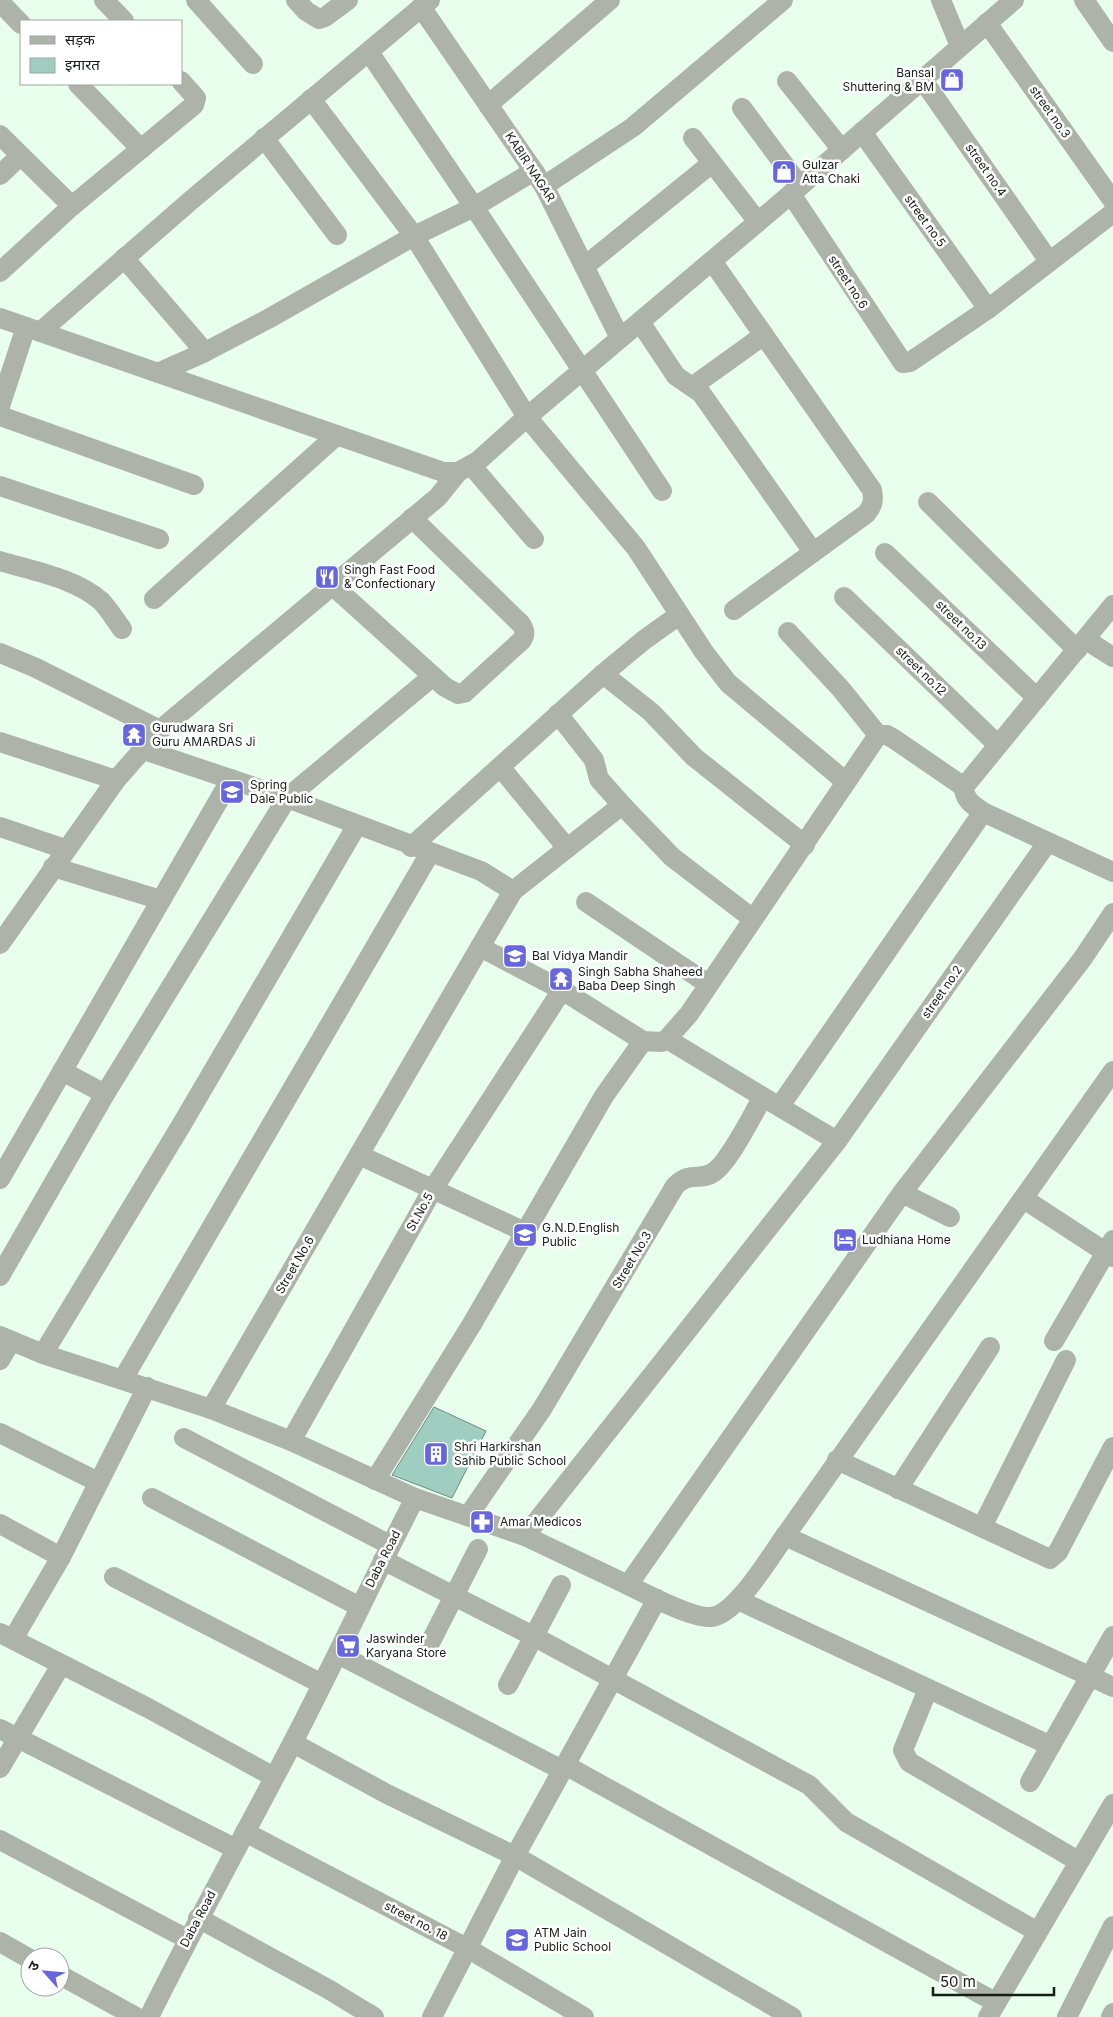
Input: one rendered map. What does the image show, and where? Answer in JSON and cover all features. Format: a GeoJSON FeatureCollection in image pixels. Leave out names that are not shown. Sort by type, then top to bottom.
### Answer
{"type":"FeatureCollection","features":[{"type":"Feature","properties":{"kind":"street"},"geometry":{"type":"LineString","coordinates":[[104,0],[123,20]]}},
{"type":"Feature","properties":{"kind":"street"},"geometry":{"type":"LineString","coordinates":[[196,0],[253,64]]}},
{"type":"Feature","properties":{"kind":"street"},"geometry":{"type":"LineString","coordinates":[[296,0],[306,11],[319,19],[325,17],[348,0]]}},
{"type":"Feature","properties":{"kind":"street"},"geometry":{"type":"LineString","coordinates":[[488,105],[610,0]]}},
{"type":"Feature","properties":{"kind":"street"},"geometry":{"type":"LineString","coordinates":[[158,373],[205,352],[414,236],[474,206],[539,179],[633,127],[783,0]]}},
{"type":"Feature","properties":{"kind":"street"},"geometry":{"type":"LineString","coordinates":[[941,0],[960,46]]}},
{"type":"Feature","properties":{"kind":"street"},"geometry":{"type":"LineString","coordinates":[[0,944],[65,849],[116,780],[141,749],[160,730],[438,497],[465,469],[758,222],[1014,0]]}},
{"type":"Feature","properties":{"kind":"street"},"geometry":{"type":"LineString","coordinates":[[1084,0],[1113,42]]}},
{"type":"Feature","properties":{"kind":"street"},"geometry":{"type":"LineString","coordinates":[[0,2],[20,23]]}},
{"type":"Feature","properties":{"kind":"street"},"geometry":{"type":"LineString","coordinates":[[0,406],[33,329],[124,258],[264,138],[426,4]]}},
{"type":"Feature","properties":{"kind":"street","name":"KABIR NAGAR"},"geometry":{"type":"LineString","coordinates":[[426,4],[488,105],[539,179],[620,338]]}},
{"type":"Feature","properties":{"kind":"street","name":"street no.3"},"geometry":{"type":"LineString","coordinates":[[986,23],[1113,201]]}},
{"type":"Feature","properties":{"kind":"street"},"geometry":{"type":"LineString","coordinates":[[369,52],[474,206],[662,491]]}},
{"type":"Feature","properties":{"kind":"street","name":"street no.4"},"geometry":{"type":"LineString","coordinates":[[922,79],[1049,261]]}},
{"type":"Feature","properties":{"kind":"street"},"geometry":{"type":"LineString","coordinates":[[788,81],[842,150]]}},
{"type":"Feature","properties":{"kind":"street"},"geometry":{"type":"LineString","coordinates":[[0,272],[72,206],[194,105],[196,98],[182,82]]}},
{"type":"Feature","properties":{"kind":"street"},"geometry":{"type":"LineString","coordinates":[[79,85],[140,149]]}},
{"type":"Feature","properties":{"kind":"street"},"geometry":{"type":"LineString","coordinates":[[311,99],[414,236],[527,417],[636,548],[704,652],[728,683],[846,782]]}},
{"type":"Feature","properties":{"kind":"street"},"geometry":{"type":"LineString","coordinates":[[742,108],[795,190]]}},
{"type":"Feature","properties":{"kind":"street","name":"street no.5"},"geometry":{"type":"LineString","coordinates":[[862,132],[988,309]]}},
{"type":"Feature","properties":{"kind":"street"},"geometry":{"type":"LineString","coordinates":[[0,135],[72,206]]}},
{"type":"Feature","properties":{"kind":"street"},"geometry":{"type":"LineString","coordinates":[[264,138],[337,235]]}},
{"type":"Feature","properties":{"kind":"street"},"geometry":{"type":"LineString","coordinates":[[693,138],[758,222]]}},
{"type":"Feature","properties":{"kind":"street"},"geometry":{"type":"LineString","coordinates":[[0,175],[20,156]]}},
{"type":"Feature","properties":{"kind":"street"},"geometry":{"type":"LineString","coordinates":[[585,266],[712,163]]}},
{"type":"Feature","properties":{"kind":"street","name":"street no.6"},"geometry":{"type":"LineString","coordinates":[[795,190],[900,361],[910,362],[988,309]]}},
{"type":"Feature","properties":{"kind":"street"},"geometry":{"type":"LineString","coordinates":[[988,309],[1113,213]]}},
{"type":"Feature","properties":{"kind":"street"},"geometry":{"type":"LineString","coordinates":[[124,258],[205,352]]}},
{"type":"Feature","properties":{"kind":"street"},"geometry":{"type":"LineString","coordinates":[[712,261],[872,490],[874,498],[872,507],[866,514],[734,610]]}},
{"type":"Feature","properties":{"kind":"street"},"geometry":{"type":"LineString","coordinates":[[0,318],[443,472],[465,469]]}},
{"type":"Feature","properties":{"kind":"street"},"geometry":{"type":"LineString","coordinates":[[640,322],[670,369],[676,376],[693,386],[704,397],[813,552]]}},
{"type":"Feature","properties":{"kind":"street"},"geometry":{"type":"LineString","coordinates":[[693,386],[764,335]]}},
{"type":"Feature","properties":{"kind":"street"},"geometry":{"type":"LineString","coordinates":[[0,416],[194,485]]}},
{"type":"Feature","properties":{"kind":"street"},"geometry":{"type":"LineString","coordinates":[[154,599],[337,435]]}},
{"type":"Feature","properties":{"kind":"street"},"geometry":{"type":"LineString","coordinates":[[465,469],[534,539]]}},
{"type":"Feature","properties":{"kind":"street"},"geometry":{"type":"LineString","coordinates":[[0,486],[159,539]]}},
{"type":"Feature","properties":{"kind":"street"},"geometry":{"type":"LineString","coordinates":[[928,502],[1081,645],[1113,657]]}},
{"type":"Feature","properties":{"kind":"street"},"geometry":{"type":"LineString","coordinates":[[332,585],[433,676],[453,692],[464,693],[522,640],[524,630],[521,624],[412,518]]}},
{"type":"Feature","properties":{"kind":"street","name":"street no.13"},"geometry":{"type":"LineString","coordinates":[[885,553],[1037,698]]}},
{"type":"Feature","properties":{"kind":"street"},"geometry":{"type":"LineString","coordinates":[[0,561],[68,582],[91,593],[102,603],[122,629]]}},
{"type":"Feature","properties":{"kind":"street","name":"street no.12"},"geometry":{"type":"LineString","coordinates":[[844,597],[998,745]]}},
{"type":"Feature","properties":{"kind":"street"},"geometry":{"type":"LineString","coordinates":[[964,787],[1113,605]]}},
{"type":"Feature","properties":{"kind":"street"},"geometry":{"type":"LineString","coordinates":[[123,1380],[420,850],[501,768],[558,714],[644,640],[680,615]]}},
{"type":"Feature","properties":{"kind":"street"},"geometry":{"type":"LineString","coordinates":[[788,632],[841,690],[878,736]]}},
{"type":"Feature","properties":{"kind":"street"},"geometry":{"type":"LineString","coordinates":[[0,653],[34,667],[160,730]]}},
{"type":"Feature","properties":{"kind":"street"},"geometry":{"type":"LineString","coordinates":[[603,674],[651,712],[694,757],[804,845]]}},
{"type":"Feature","properties":{"kind":"street"},"geometry":{"type":"LineString","coordinates":[[0,1276],[105,1094],[287,798],[433,676]]}},
{"type":"Feature","properties":{"kind":"street"},"geometry":{"type":"LineString","coordinates":[[558,714],[594,760],[599,779],[672,857],[753,919]]}},
{"type":"Feature","properties":{"kind":"street"},"geometry":{"type":"LineString","coordinates":[[480,947],[562,990],[643,1041],[662,1042],[667,1039],[689,1014],[878,736],[886,735],[964,787],[966,798],[984,812],[1047,843],[1113,872]]}},
{"type":"Feature","properties":{"kind":"street"},"geometry":{"type":"LineString","coordinates":[[0,742],[116,780]]}},
{"type":"Feature","properties":{"kind":"street"},"geometry":{"type":"LineString","coordinates":[[141,749],[287,798],[420,850],[480,871],[513,891],[622,804]]}},
{"type":"Feature","properties":{"kind":"street"},"geometry":{"type":"LineString","coordinates":[[501,768],[567,848]]}},
{"type":"Feature","properties":{"kind":"street"},"geometry":{"type":"LineString","coordinates":[[3,1168],[62,1071],[231,779]]}},
{"type":"Feature","properties":{"kind":"street","name":"Street No.3"},"geometry":{"type":"LineString","coordinates":[[468,1516],[542,1409],[675,1186],[688,1176],[707,1176],[723,1164],[772,1101],[984,812]]}},
{"type":"Feature","properties":{"kind":"street"},"geometry":{"type":"LineString","coordinates":[[43,1354],[182,1124],[357,825]]}},
{"type":"Feature","properties":{"kind":"street"},"geometry":{"type":"LineString","coordinates":[[0,827],[65,849]]}},
{"type":"Feature","properties":{"kind":"street","name":"street no.2"},"geometry":{"type":"LineString","coordinates":[[525,1536],[837,1141],[1047,843]]}},
{"type":"Feature","properties":{"kind":"street"},"geometry":{"type":"LineString","coordinates":[[53,867],[161,900]]}},
{"type":"Feature","properties":{"kind":"street","name":"Street No.6"},"geometry":{"type":"LineString","coordinates":[[211,1410],[513,891]]}},
{"type":"Feature","properties":{"kind":"street"},"geometry":{"type":"LineString","coordinates":[[586,902],[708,984]]}},
{"type":"Feature","properties":{"kind":"street"},"geometry":{"type":"LineString","coordinates":[[628,1584],[902,1193],[1083,958],[1113,913]]}},
{"type":"Feature","properties":{"kind":"street","name":"St.No.5"},"geometry":{"type":"LineString","coordinates":[[291,1441],[433,1190],[562,990]]}},
{"type":"Feature","properties":{"kind":"street"},"geometry":{"type":"LineString","coordinates":[[667,1039],[837,1141]]}},
{"type":"Feature","properties":{"kind":"street"},"geometry":{"type":"LineString","coordinates":[[375,1480],[525,1232],[604,1096],[643,1041]]}},
{"type":"Feature","properties":{"kind":"street"},"geometry":{"type":"LineString","coordinates":[[62,1071],[105,1094]]}},
{"type":"Feature","properties":{"kind":"street"},"geometry":{"type":"LineString","coordinates":[[0,1360],[6,1339],[43,1354],[147,1387],[291,1441],[415,1498],[525,1536],[657,1599],[699,1616],[710,1618],[718,1616],[738,1600],[785,1536],[1113,1071]]}},
{"type":"Feature","properties":{"kind":"street"},"geometry":{"type":"LineString","coordinates":[[359,1155],[525,1232]]}},
{"type":"Feature","properties":{"kind":"street"},"geometry":{"type":"LineString","coordinates":[[902,1193],[950,1217]]}},
{"type":"Feature","properties":{"kind":"street"},"geometry":{"type":"LineString","coordinates":[[1024,1198],[1110,1250],[1054,1341]]}},
{"type":"Feature","properties":{"kind":"street"},"geometry":{"type":"LineString","coordinates":[[898,1489],[990,1347]]}},
{"type":"Feature","properties":{"kind":"street"},"geometry":{"type":"LineString","coordinates":[[982,1527],[1066,1360]]}},
{"type":"Feature","properties":{"kind":"street"},"geometry":{"type":"LineString","coordinates":[[147,1387],[61,1557],[6,1636],[148,1708],[274,1777]]}},
{"type":"Feature","properties":{"kind":"street"},"geometry":{"type":"LineString","coordinates":[[0,1433],[98,1482]]}},
{"type":"Feature","properties":{"kind":"street"},"geometry":{"type":"LineString","coordinates":[[184,1438],[386,1552],[453,1597],[533,1636],[808,1785],[846,1822],[1036,1931]]}},
{"type":"Feature","properties":{"kind":"street"},"geometry":{"type":"LineString","coordinates":[[837,1460],[1041,1556],[1053,1558],[1113,1447]]}},
{"type":"Feature","properties":{"kind":"street"},"geometry":{"type":"LineString","coordinates":[[152,1498],[360,1606]]}},
{"type":"Feature","properties":{"kind":"street","name":"Daba Road"},"geometry":{"type":"LineString","coordinates":[[147,2017],[198,1918],[293,1743],[386,1552],[415,1498]]}},
{"type":"Feature","properties":{"kind":"street"},"geometry":{"type":"LineString","coordinates":[[0,1524],[61,1557]]}},
{"type":"Feature","properties":{"kind":"street"},"geometry":{"type":"LineString","coordinates":[[785,1536],[1113,1687]]}},
{"type":"Feature","properties":{"kind":"street"},"geometry":{"type":"LineString","coordinates":[[428,1647],[478,1549]]}},
{"type":"Feature","properties":{"kind":"street"},"geometry":{"type":"LineString","coordinates":[[114,1576],[322,1684]]}},
{"type":"Feature","properties":{"kind":"street"},"geometry":{"type":"LineString","coordinates":[[508,1684],[561,1585]]}},
{"type":"Feature","properties":{"kind":"street"},"geometry":{"type":"LineString","coordinates":[[432,2017],[515,1856],[563,1767],[614,1680],[657,1599]]}},
{"type":"Feature","properties":{"kind":"street"},"geometry":{"type":"LineString","coordinates":[[738,1600],[1049,1744]]}},
{"type":"Feature","properties":{"kind":"street"},"geometry":{"type":"LineString","coordinates":[[1030,1782],[1049,1744],[1113,1636]]}},
{"type":"Feature","properties":{"kind":"street"},"geometry":{"type":"LineString","coordinates":[[338,1654],[563,1767],[991,2010],[1036,1931],[1113,1804]]}},
{"type":"Feature","properties":{"kind":"street"},"geometry":{"type":"LineString","coordinates":[[0,1768],[8,1734],[61,1665]]}},
{"type":"Feature","properties":{"kind":"street"},"geometry":{"type":"LineString","coordinates":[[928,1689],[903,1750],[909,1762],[1078,1861]]}},
{"type":"Feature","properties":{"kind":"street","name":"street no. 18"},"geometry":{"type":"LineString","coordinates":[[8,1734],[240,1840],[467,1948],[584,2017]]}},
{"type":"Feature","properties":{"kind":"street"},"geometry":{"type":"LineString","coordinates":[[293,1743],[387,1794],[515,1856],[769,2011],[792,2017]]}},
{"type":"Feature","properties":{"kind":"street"},"geometry":{"type":"LineString","coordinates":[[0,1840],[188,1939]]}},
{"type":"Feature","properties":{"kind":"street"},"geometry":{"type":"LineString","coordinates":[[198,1918],[328,1989],[374,2017]]}},
{"type":"Feature","properties":{"kind":"street"},"geometry":{"type":"LineString","coordinates":[[1067,2017],[1113,1926]]}},
{"type":"Feature","properties":{"kind":"street"},"geometry":{"type":"LineString","coordinates":[[0,1942],[20,1953]]}},
{"type":"Feature","properties":{"kind":"street"},"geometry":{"type":"LineString","coordinates":[[70,1980],[147,2017]]}},
{"type":"Feature","properties":{"kind":"street"},"geometry":{"type":"LineString","coordinates":[[1111,2017],[1113,2013]]}},
{"type":"Feature","properties":{"kind":"building","name":"Shri Harkirshan Sahib Public School"},"geometry":{"type":"Polygon","coordinates":[[[434,1407],[486,1431],[452,1498],[392,1475],[434,1407]]]}},
{"type":"Feature","properties":{"kind":"place","name":"Bansal Shuttering & BM"},"geometry":{"type":"Point","coordinates":[952,80]}},
{"type":"Feature","properties":{"kind":"place","name":"Gulzar Atta Chaki"},"geometry":{"type":"Point","coordinates":[784,172]}},
{"type":"Feature","properties":{"kind":"place","name":"Singh Fast Food & Confectionary"},"geometry":{"type":"Point","coordinates":[327,577]}},
{"type":"Feature","properties":{"kind":"place","name":"Gurudwara Sri Guru AMARDAS Ji"},"geometry":{"type":"Point","coordinates":[134,735]}},
{"type":"Feature","properties":{"kind":"place","name":"Spring Dale Public"},"geometry":{"type":"Point","coordinates":[232,792]}},
{"type":"Feature","properties":{"kind":"place","name":"Bal Vidya Mandir"},"geometry":{"type":"Point","coordinates":[515,956]}},
{"type":"Feature","properties":{"kind":"place","name":"Singh Sabha Shaheed Baba Deep Singh"},"geometry":{"type":"Point","coordinates":[561,979]}},
{"type":"Feature","properties":{"kind":"place","name":"G.N.D.English Public"},"geometry":{"type":"Point","coordinates":[525,1235]}},
{"type":"Feature","properties":{"kind":"place","name":"Ludhiana Home"},"geometry":{"type":"Point","coordinates":[845,1240]}},
{"type":"Feature","properties":{"kind":"place","name":"Shri Harkirshan Sahib Public School"},"geometry":{"type":"Point","coordinates":[436,1454]}},
{"type":"Feature","properties":{"kind":"place","name":"Amar Medicos"},"geometry":{"type":"Point","coordinates":[482,1522]}},
{"type":"Feature","properties":{"kind":"place","name":"Jaswinder Karyana Store"},"geometry":{"type":"Point","coordinates":[348,1646]}},
{"type":"Feature","properties":{"kind":"place","name":"ATM Jain Public School"},"geometry":{"type":"Point","coordinates":[517,1940]}}]}
